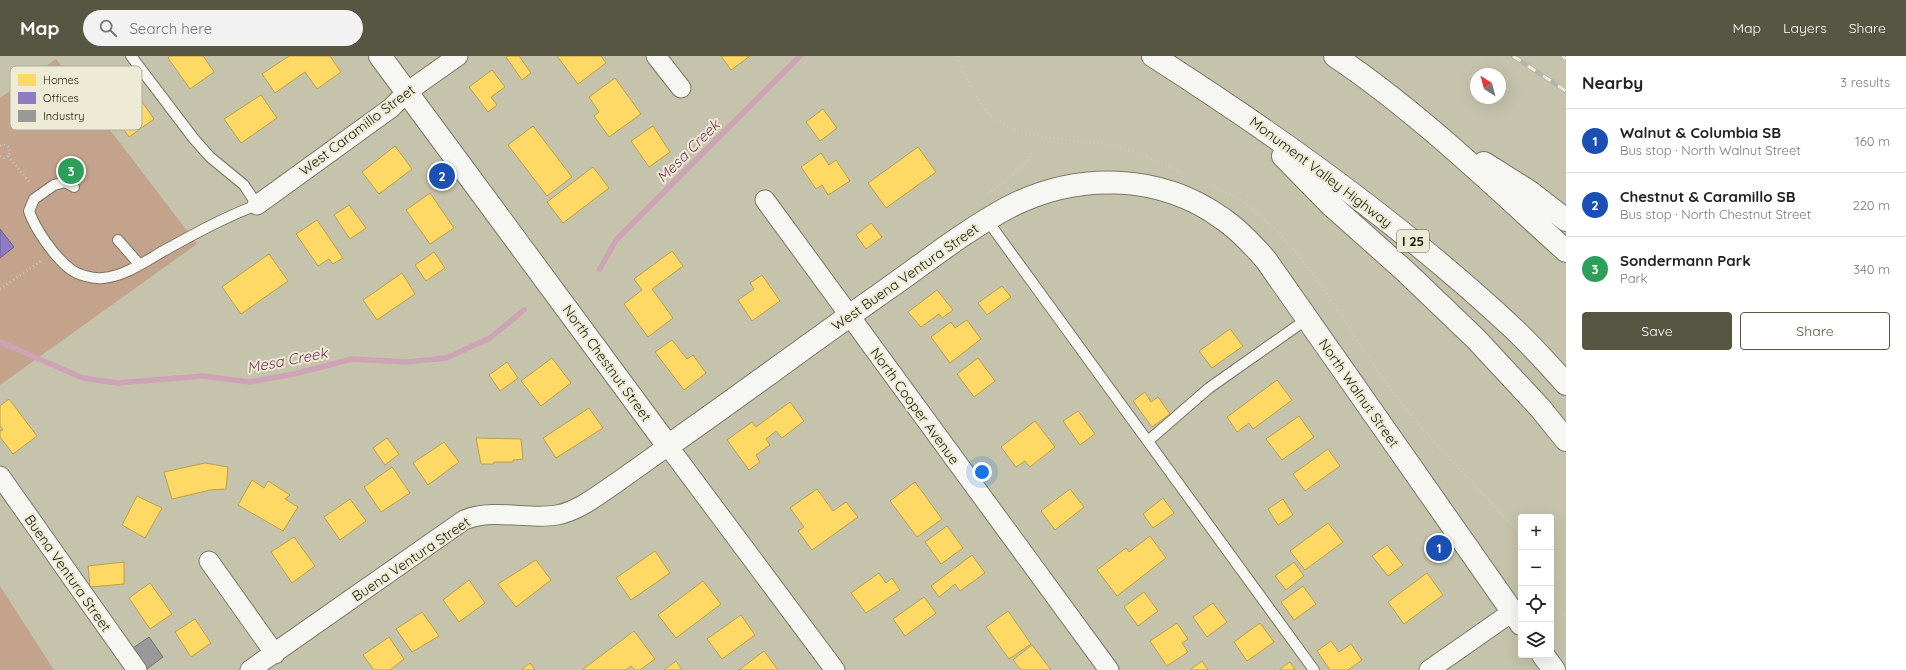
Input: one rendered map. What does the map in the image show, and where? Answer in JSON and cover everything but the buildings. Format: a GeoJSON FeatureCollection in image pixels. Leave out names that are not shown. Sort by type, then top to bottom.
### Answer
{"type":"FeatureCollection","features":[{"type":"Feature","properties":{"kind":"main road","name":"North Chestnut Street"},"geometry":{"type":"LineString","coordinates":[[380,56],[668,446]]}},
{"type":"Feature","properties":{"kind":"main road","name":"Monument Valley Highway"},"geometry":{"type":"LineString","coordinates":[[1152,56],[1245,116],[1338,182],[1450,270],[1515,330],[1566,384]]}},
{"type":"Feature","properties":{"kind":"main road"},"geometry":{"type":"LineString","coordinates":[[1335,56],[1429,128],[1566,251]]}},
{"type":"Feature","properties":{"kind":"main road"},"geometry":{"type":"LineString","coordinates":[[1245,116],[1332,205],[1405,271],[1476,339],[1541,409],[1566,440]]}},
{"type":"Feature","properties":{"kind":"main road"},"geometry":{"type":"LineString","coordinates":[[1429,128],[1530,192],[1566,220]]}},
{"type":"Feature","properties":{"kind":"main road","name":"West Buena Ventura Street"},"geometry":{"type":"LineString","coordinates":[[668,446],[849,316],[987,220],[1010,207],[1041,194],[1073,185],[1107,181],[1138,184],[1169,191]]}},
{"type":"Feature","properties":{"kind":"main road","name":"North Walnut Street"},"geometry":{"type":"LineString","coordinates":[[1169,191],[1196,202],[1218,215],[1244,236],[1266,260],[1517,618]]}},
{"type":"Feature","properties":{"kind":"main road"},"geometry":{"type":"LineString","coordinates":[[1545,658],[1554,670]]}},
{"type":"Feature","properties":{"kind":"street","name":"West Caramillo Street"},"geometry":{"type":"LineString","coordinates":[[256,205],[391,108],[407,92],[458,56]]}},
{"type":"Feature","properties":{"kind":"street"},"geometry":{"type":"LineString","coordinates":[[656,56],[681,88]]}},
{"type":"Feature","properties":{"kind":"street","name":"North Cooper Avenue"},"geometry":{"type":"LineString","coordinates":[[765,200],[1109,670]]}},
{"type":"Feature","properties":{"kind":"street","name":"Buena Ventura Street"},"geometry":{"type":"LineString","coordinates":[[250,670],[464,520],[482,515],[503,514],[543,517],[571,511],[588,502],[668,446]]}},
{"type":"Feature","properties":{"kind":"street","name":"North Chestnut Street"},"geometry":{"type":"LineString","coordinates":[[668,446],[835,670]]}},
{"type":"Feature","properties":{"kind":"street","name":"Buena Ventura Street"},"geometry":{"type":"LineString","coordinates":[[0,476],[137,670]]}},
{"type":"Feature","properties":{"kind":"street"},"geometry":{"type":"LineString","coordinates":[[210,562],[274,654]]}},
{"type":"Feature","properties":{"kind":"street"},"geometry":{"type":"LineString","coordinates":[[1429,670],[1517,618]]}},
{"type":"Feature","properties":{"kind":"lane"},"geometry":{"type":"LineString","coordinates":[[131,56],[139,66]]}},
{"type":"Feature","properties":{"kind":"lane"},"geometry":{"type":"LineString","coordinates":[[74,187],[65,182],[54,185],[34,199],[29,211],[32,222],[54,251],[70,268],[83,275],[102,278],[123,274],[222,219],[256,205],[244,185],[210,157],[194,139],[142,70]]}},
{"type":"Feature","properties":{"kind":"lane"},"geometry":{"type":"LineString","coordinates":[[987,220],[1314,670]]}},
{"type":"Feature","properties":{"kind":"lane"},"geometry":{"type":"LineString","coordinates":[[118,240],[139,264]]}},
{"type":"Feature","properties":{"kind":"lane"},"geometry":{"type":"LineString","coordinates":[[1148,441],[1209,388],[1307,319]]}},
{"type":"Feature","properties":{"kind":"path"},"geometry":{"type":"LineString","coordinates":[[984,196],[1022,169],[1033,150],[1036,135]]}},
{"type":"Feature","properties":{"kind":"path"},"geometry":{"type":"LineString","coordinates":[[0,146],[4,145],[9,147],[10,153],[8,156]]}},
{"type":"Feature","properties":{"kind":"path"},"geometry":{"type":"LineString","coordinates":[[0,156],[4,158],[8,156]]}},
{"type":"Feature","properties":{"kind":"path"},"geometry":{"type":"LineString","coordinates":[[8,156],[22,172]]}},
{"type":"Feature","properties":{"kind":"path"},"geometry":{"type":"LineString","coordinates":[[0,289],[54,251]]}},
{"type":"Feature","properties":{"kind":"path"},"geometry":{"type":"LineString","coordinates":[[1554,570],[1566,584]]}},
{"type":"Feature","properties":{"kind":"path"},"geometry":{"type":"LineString","coordinates":[[1554,622],[1566,613]]}},
{"type":"Feature","properties":{"kind":"shaded area"},"geometry":{"type":"Polygon","coordinates":[[[56,59],[61,66],[46,66],[56,59]]]}},
{"type":"Feature","properties":{"kind":"shaded area"},"geometry":{"type":"Polygon","coordinates":[[[10,91],[10,130],[110,130],[197,244],[0,385],[0,98],[10,91]]]}},
{"type":"Feature","properties":{"kind":"shaded area"},"geometry":{"type":"Polygon","coordinates":[[[0,586],[54,670],[0,670],[0,586]]]}},
{"type":"Feature","properties":{"kind":"waterway","name":"Mesa Creek"},"geometry":{"type":"LineString","coordinates":[[600,269],[616,240],[800,56]]}},
{"type":"Feature","properties":{"kind":"waterway","name":"Mesa Creek"},"geometry":{"type":"LineString","coordinates":[[0,342],[83,378],[118,383],[203,376],[250,382],[294,374],[352,359],[406,362],[446,358],[490,338],[524,310]]}},
{"type":"Feature","properties":{"kind":"railway"},"geometry":{"type":"LineString","coordinates":[[1513,56],[1566,91]]}},
{"type":"Feature","properties":{"kind":"railway"},"geometry":{"type":"LineString","coordinates":[[1562,56],[1566,59]]}},
{"type":"Feature","properties":{"kind":"place","name":"Sondermann Park"},"geometry":{"type":"Point","coordinates":[71,171]}},
{"type":"Feature","properties":{"kind":"place","name":"Chestnut & Caramillo SB"},"geometry":{"type":"Point","coordinates":[442,176]}},
{"type":"Feature","properties":{"kind":"place","name":"Walnut & Columbia SB"},"geometry":{"type":"Point","coordinates":[1439,548]}}]}
